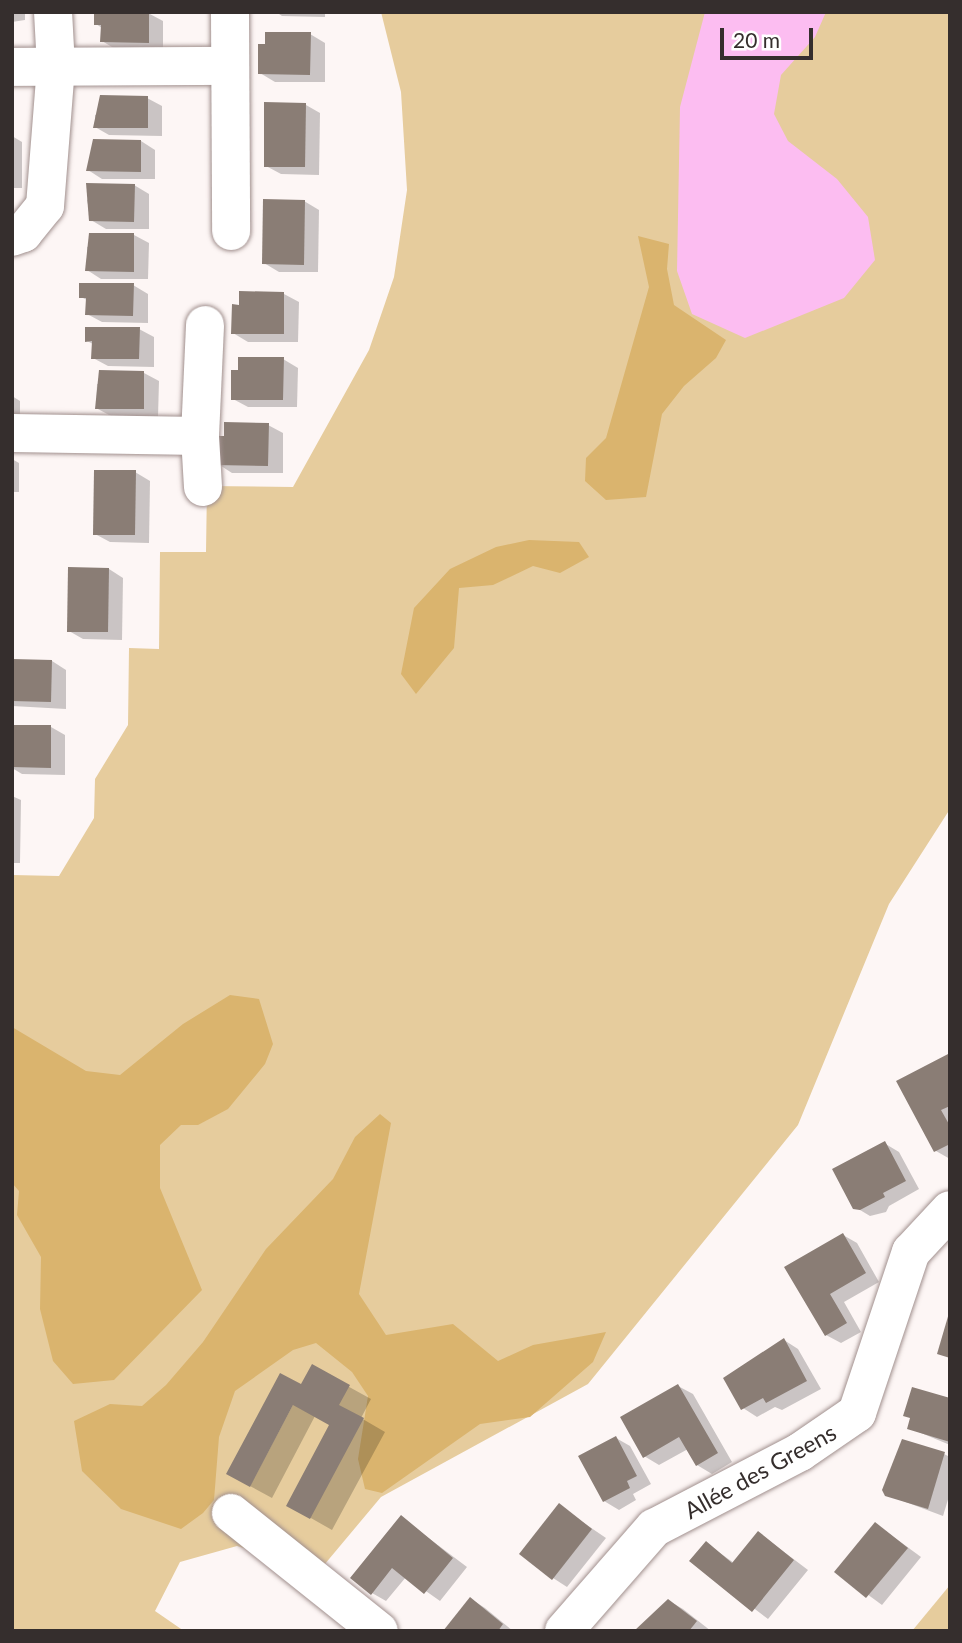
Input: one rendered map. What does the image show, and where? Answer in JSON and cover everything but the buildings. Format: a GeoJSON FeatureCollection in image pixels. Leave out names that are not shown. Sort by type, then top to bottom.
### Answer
{"type":"FeatureCollection","features":[{"type":"Feature","properties":{"kind":"street"},"geometry":{"type":"LineString","coordinates":[[12,237],[23,233],[45,206],[56,67],[52,12]]}},
{"type":"Feature","properties":{"kind":"street"},"geometry":{"type":"LineString","coordinates":[[230,12],[231,231]]}},
{"type":"Feature","properties":{"kind":"street"},"geometry":{"type":"LineString","coordinates":[[12,67],[229,66]]}},
{"type":"Feature","properties":{"kind":"street"},"geometry":{"type":"LineString","coordinates":[[203,487],[200,436],[205,325]]}},
{"type":"Feature","properties":{"kind":"street"},"geometry":{"type":"LineString","coordinates":[[12,433],[200,436]]}},
{"type":"Feature","properties":{"kind":"street","name":"Allée des Greens"},"geometry":{"type":"LineString","coordinates":[[564,1631],[654,1528],[800,1452],[858,1413],[911,1252],[950,1210]]}},
{"type":"Feature","properties":{"kind":"street"},"geometry":{"type":"LineString","coordinates":[[231,1513],[379,1631]]}},
{"type":"Feature","properties":{"kind":"shaded area"},"geometry":{"type":"Polygon","coordinates":[[[381,12],[950,12],[950,809],[889,904],[798,1125],[588,1384],[381,1497],[304,1589],[260,1553],[237,1546],[180,1562],[155,1611],[184,1631],[12,1631],[12,875],[59,876],[94,818],[95,779],[128,725],[129,648],[159,649],[160,552],[206,552],[207,486],[293,487],[369,350],[394,277],[407,190],[401,92],[381,12]]]}},
{"type":"Feature","properties":{"kind":"shaded area"},"geometry":{"type":"Polygon","coordinates":[[[705,12],[826,12],[815,37],[781,75],[774,114],[788,141],[837,179],[868,217],[875,260],[844,298],[745,338],[692,314],[677,271],[680,107],[705,12]]]}},
{"type":"Feature","properties":{"kind":"shaded area"},"geometry":{"type":"Polygon","coordinates":[[[638,236],[669,244],[667,269],[674,305],[726,340],[716,358],[684,386],[662,414],[646,497],[606,500],[585,481],[586,458],[606,438],[649,287],[638,236]]]}},
{"type":"Feature","properties":{"kind":"shaded area"},"geometry":{"type":"Polygon","coordinates":[[[529,540],[579,542],[589,557],[560,573],[533,566],[493,585],[459,588],[454,648],[416,694],[401,674],[414,608],[450,569],[496,547],[529,540]]]}},
{"type":"Feature","properties":{"kind":"shaded area"},"geometry":{"type":"Polygon","coordinates":[[[230,995],[259,999],[273,1044],[265,1064],[228,1109],[198,1125],[181,1125],[160,1145],[160,1188],[202,1290],[114,1380],[73,1384],[53,1361],[40,1309],[41,1257],[17,1215],[19,1191],[12,1183],[12,1027],[86,1071],[120,1075],[183,1024],[230,995]]]}},
{"type":"Feature","properties":{"kind":"shaded area"},"geometry":{"type":"Polygon","coordinates":[[[380,1114],[391,1123],[359,1294],[386,1335],[453,1324],[498,1361],[533,1345],[606,1332],[593,1362],[530,1417],[480,1424],[382,1493],[365,1489],[358,1459],[368,1396],[352,1372],[316,1343],[293,1350],[235,1391],[219,1437],[214,1500],[203,1513],[181,1529],[121,1509],[82,1471],[74,1421],[110,1404],[142,1406],[166,1385],[203,1342],[266,1249],[333,1179],[355,1137],[380,1114]]]}},
{"type":"Feature","properties":{"kind":"shaded area"},"geometry":{"type":"Polygon","coordinates":[[[950,1585],[950,1631],[912,1631],[950,1585]]]}}]}
